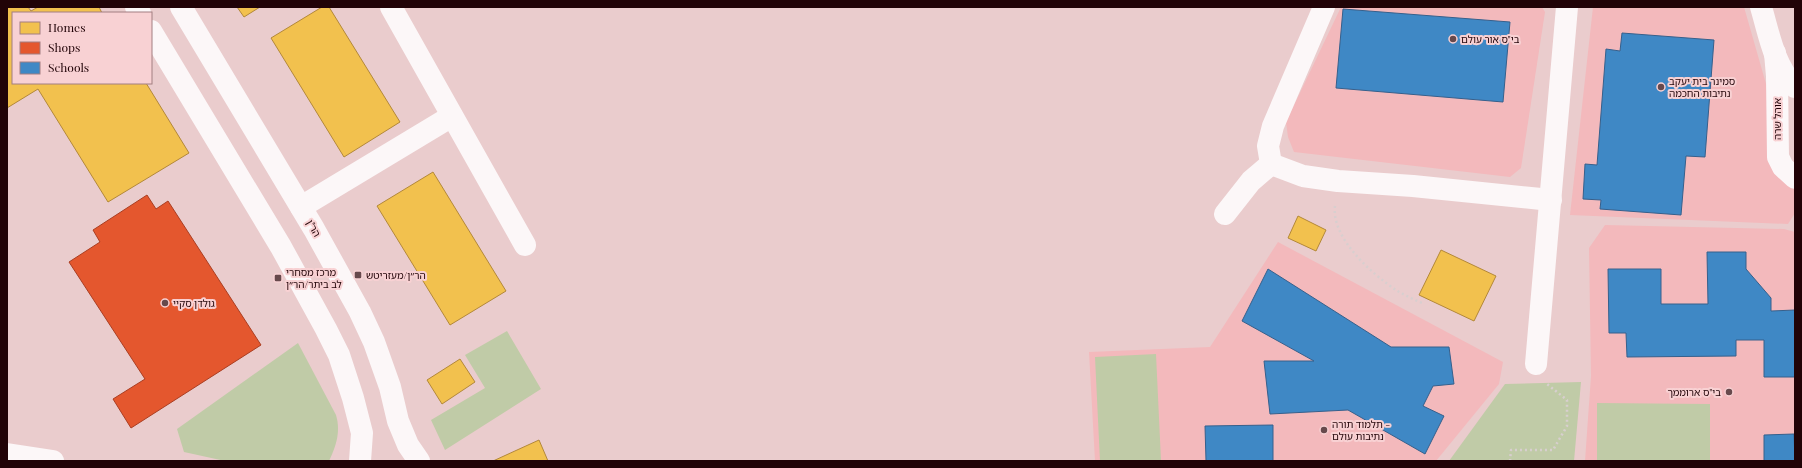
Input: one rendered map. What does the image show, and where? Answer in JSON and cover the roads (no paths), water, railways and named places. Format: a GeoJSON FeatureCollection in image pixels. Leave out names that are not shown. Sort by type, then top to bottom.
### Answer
{"type":"FeatureCollection","features":[{"type":"Feature","properties":{"kind":"street","name":"הר\"ן"},"geometry":{"type":"LineString","coordinates":[[181,7],[301,207],[360,312],[374,342],[390,387],[398,421],[408,445],[419,461]]}},
{"type":"Feature","properties":{"kind":"street"},"geometry":{"type":"LineString","coordinates":[[391,7],[525,246]]}},
{"type":"Feature","properties":{"kind":"street"},"geometry":{"type":"LineString","coordinates":[[1271,164],[1268,146],[1273,126],[1324,7]]}},
{"type":"Feature","properties":{"kind":"street"},"geometry":{"type":"LineString","coordinates":[[1536,364],[1567,7]]}},
{"type":"Feature","properties":{"kind":"street","name":"אוהל שרה"},"geometry":{"type":"LineString","coordinates":[[1761,7],[1775,53],[1782,69],[1795,87]]}},
{"type":"Feature","properties":{"kind":"street"},"geometry":{"type":"LineString","coordinates":[[152,33],[281,247],[326,329],[339,356],[357,412],[362,433],[360,461]]}},
{"type":"Feature","properties":{"kind":"street","name":"אוהל שרה"},"geometry":{"type":"LineString","coordinates":[[1775,53],[1777,76],[1778,157],[1783,167],[1795,178]]}},
{"type":"Feature","properties":{"kind":"street"},"geometry":{"type":"LineString","coordinates":[[301,207],[452,116]]}},
{"type":"Feature","properties":{"kind":"street"},"geometry":{"type":"LineString","coordinates":[[1271,164],[1303,176],[1338,181],[1413,186],[1551,200]]}},
{"type":"Feature","properties":{"kind":"street"},"geometry":{"type":"LineString","coordinates":[[1225,214],[1251,181],[1271,164]]}},
{"type":"Feature","properties":{"kind":"street"},"geometry":{"type":"LineString","coordinates":[[7,454],[52,461]]}},
{"type":"Feature","properties":{"kind":"place","name":"בי\"ס אור עולם"},"geometry":{"type":"Point","coordinates":[1453,39]}},
{"type":"Feature","properties":{"kind":"place","name":"סמינר בית יעקב נתיבות החכמה"},"geometry":{"type":"Point","coordinates":[1661,87]}},
{"type":"Feature","properties":{"kind":"place","name":"הר״ן/מעזריטש"},"geometry":{"type":"Point","coordinates":[358,275]}},
{"type":"Feature","properties":{"kind":"place","name":"מרכז מסחרי לב ביתר/הר״ן"},"geometry":{"type":"Point","coordinates":[278,278]}},
{"type":"Feature","properties":{"kind":"place","name":"גולדן סקיי"},"geometry":{"type":"Point","coordinates":[165,303]}},
{"type":"Feature","properties":{"kind":"place","name":"בי\"ס ארוממך"},"geometry":{"type":"Point","coordinates":[1729,392]}},
{"type":"Feature","properties":{"kind":"place","name":"תלמוד תורה - נתיבות עולם"},"geometry":{"type":"Point","coordinates":[1324,430]}}]}
